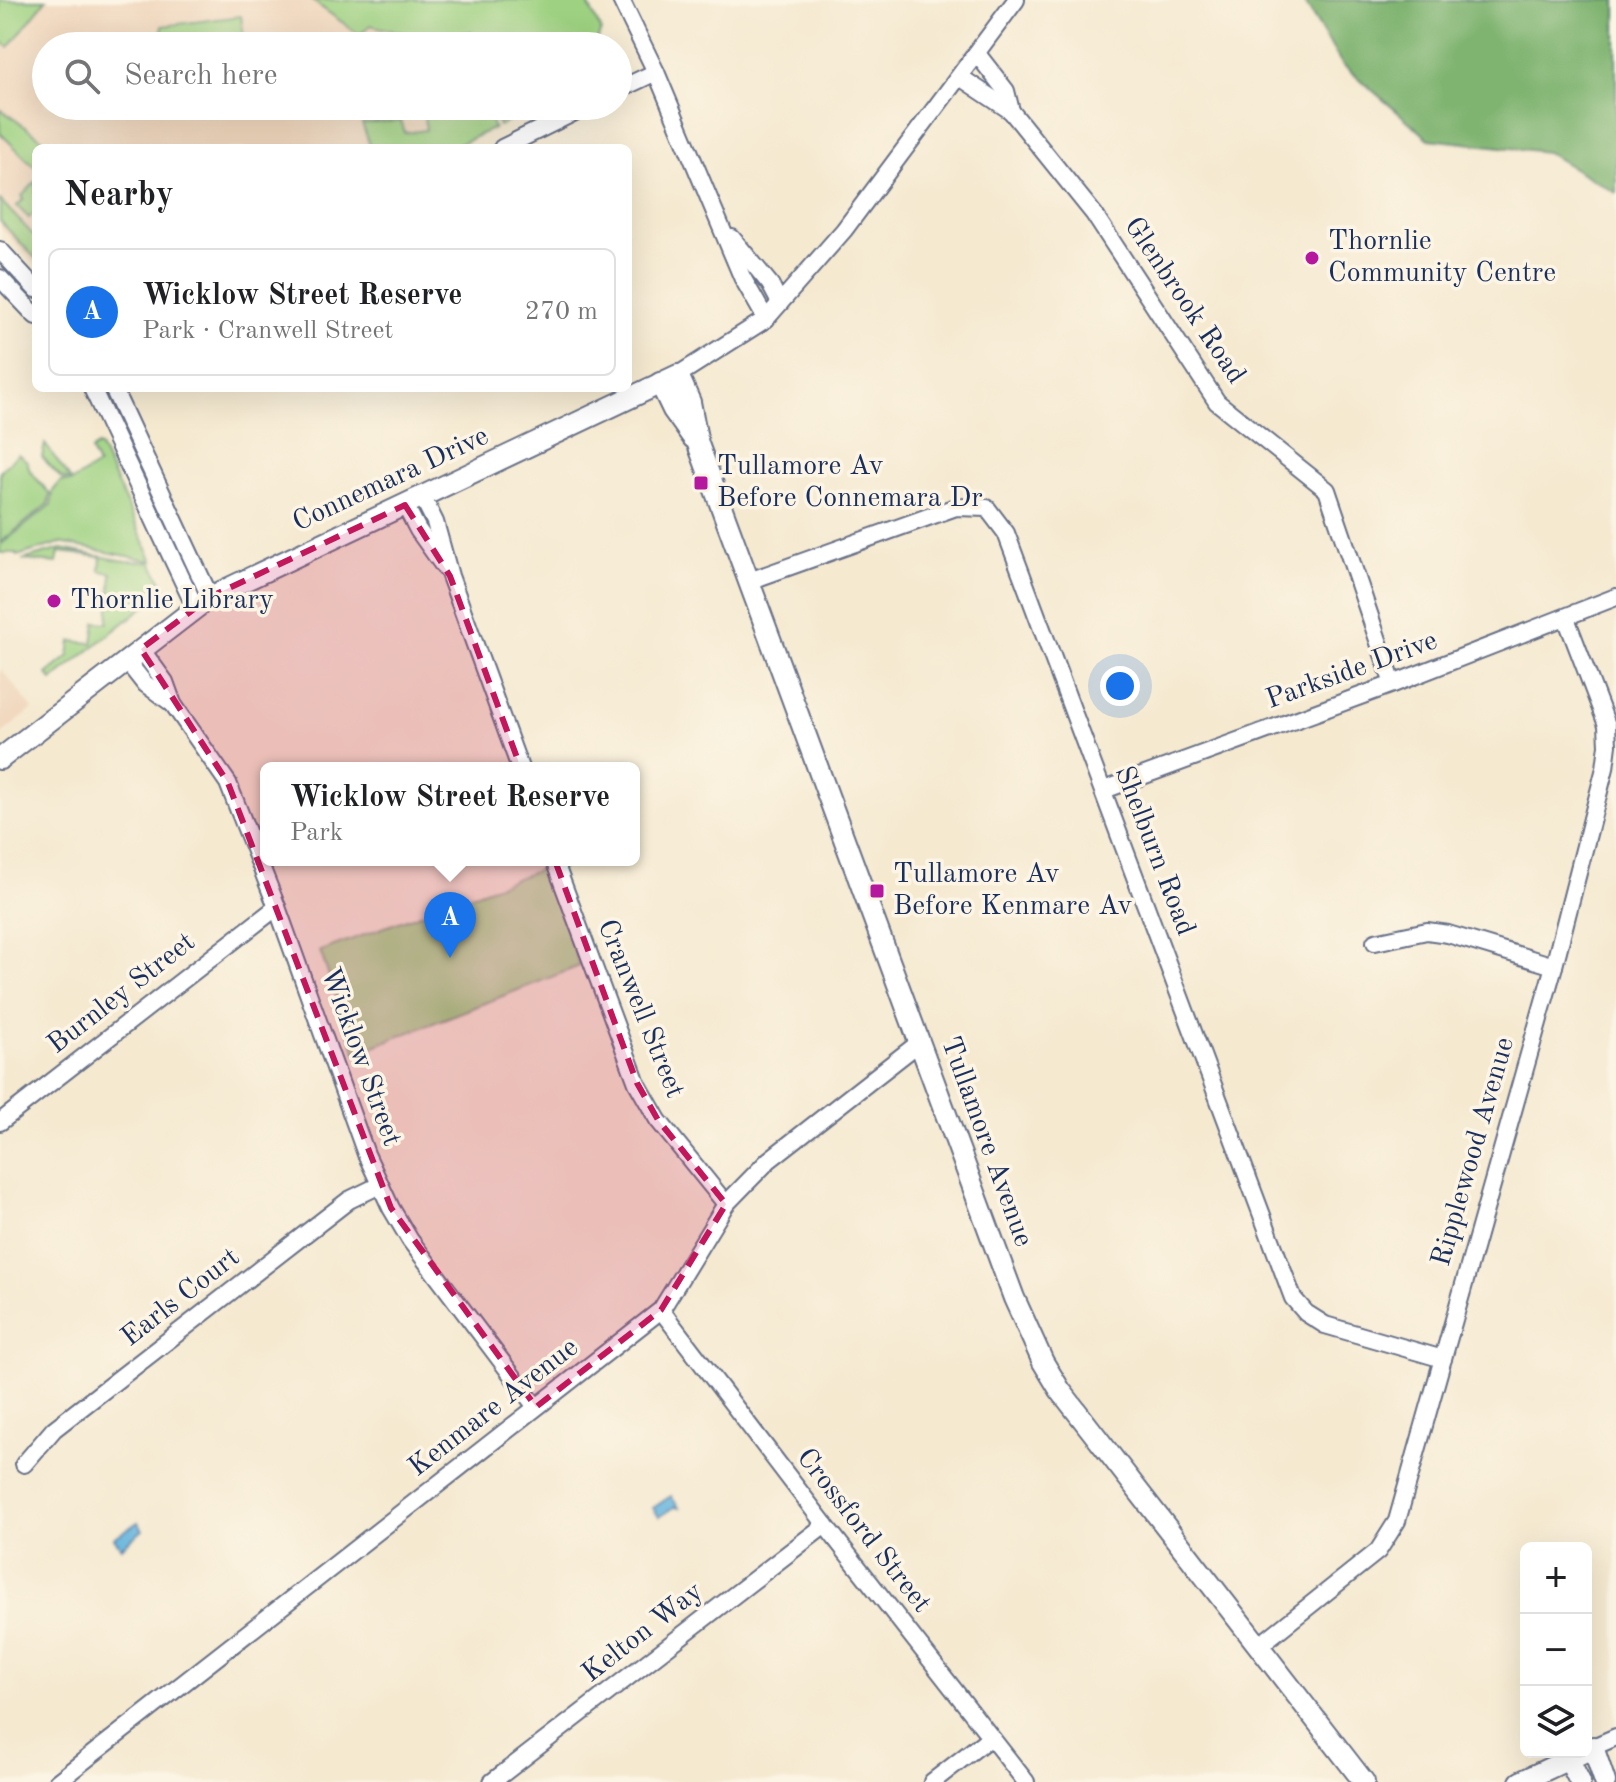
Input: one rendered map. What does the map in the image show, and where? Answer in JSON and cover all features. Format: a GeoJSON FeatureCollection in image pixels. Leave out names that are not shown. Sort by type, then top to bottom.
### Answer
{"type":"FeatureCollection","features":[{"type":"Feature","properties":{"kind":"street"},"geometry":{"type":"LineString","coordinates":[[622,0],[656,72],[742,277],[766,319]]}},
{"type":"Feature","properties":{"kind":"street","name":"Connemara Drive"},"geometry":{"type":"LineString","coordinates":[[0,759],[203,602],[669,379],[766,319],[844,230],[978,55],[1016,0]]}},
{"type":"Feature","properties":{"kind":"street","name":"Glenbrook Road"},"geometry":{"type":"LineString","coordinates":[[978,55],[1006,91],[1011,111]]}},
{"type":"Feature","properties":{"kind":"street"},"geometry":{"type":"LineString","coordinates":[[632,83],[656,72]]}},
{"type":"Feature","properties":{"kind":"street","name":"Glenbrook Road"},"geometry":{"type":"LineString","coordinates":[[960,77],[1011,111],[1094,214],[1217,402],[1327,490],[1393,684]]}},
{"type":"Feature","properties":{"kind":"street"},"geometry":{"type":"LineString","coordinates":[[510,144],[559,120]]}},
{"type":"Feature","properties":{"kind":"street"},"geometry":{"type":"LineString","coordinates":[[721,225],[770,284],[780,303]]}},
{"type":"Feature","properties":{"kind":"street"},"geometry":{"type":"LineString","coordinates":[[0,250],[32,285]]}},
{"type":"Feature","properties":{"kind":"street"},"geometry":{"type":"LineString","coordinates":[[0,278],[32,312]]}},
{"type":"Feature","properties":{"kind":"street","name":"Tullamore Avenue"},"geometry":{"type":"LineString","coordinates":[[669,379],[690,402],[698,444],[1014,1298],[1043,1362],[1060,1390],[1364,1782]]}},
{"type":"Feature","properties":{"kind":"street"},"geometry":{"type":"LineString","coordinates":[[94,392],[203,602]]}},
{"type":"Feature","properties":{"kind":"street"},"geometry":{"type":"LineString","coordinates":[[115,392],[203,602]]}},
{"type":"Feature","properties":{"kind":"street"},"geometry":{"type":"LineString","coordinates":[[414,500],[445,551],[450,576],[518,762]]}},
{"type":"Feature","properties":{"kind":"street","name":"Shelburn Road"},"geometry":{"type":"LineString","coordinates":[[749,581],[956,507],[987,508],[1006,533],[1293,1298],[1306,1313],[1325,1325],[1443,1359]]}},
{"type":"Feature","properties":{"kind":"street","name":"Parkside Drive"},"geometry":{"type":"LineString","coordinates":[[1104,790],[1393,684],[1616,597]]}},
{"type":"Feature","properties":{"kind":"street","name":"Ripplewood Avenue"},"geometry":{"type":"LineString","coordinates":[[1260,1645],[1378,1551],[1397,1521],[1554,966],[1605,768],[1607,725],[1566,618]]}},
{"type":"Feature","properties":{"kind":"street","name":"Wicklow Street"},"geometry":{"type":"LineString","coordinates":[[134,655],[165,682],[173,704],[228,783],[260,864]]}},
{"type":"Feature","properties":{"kind":"street","name":"Wicklow Street"},"geometry":{"type":"LineString","coordinates":[[261,866],[380,1185],[408,1238],[536,1407]]}},
{"type":"Feature","properties":{"kind":"street","name":"Cranwell Street"},"geometry":{"type":"LineString","coordinates":[[556,866],[637,1083],[658,1120],[726,1204]]}},
{"type":"Feature","properties":{"kind":"street","name":"Burnley Street"},"geometry":{"type":"LineString","coordinates":[[1,1119],[277,907]]}},
{"type":"Feature","properties":{"kind":"street"},"geometry":{"type":"LineString","coordinates":[[1375,942],[1427,931],[1448,934],[1554,966]]}},
{"type":"Feature","properties":{"kind":"street","name":"Kenmare Avenue"},"geometry":{"type":"LineString","coordinates":[[55,1781],[661,1310],[726,1204],[769,1160],[920,1042]]}},
{"type":"Feature","properties":{"kind":"street","name":"Earls Court"},"geometry":{"type":"LineString","coordinates":[[24,1464],[54,1429],[349,1200],[380,1185]]}},
{"type":"Feature","properties":{"kind":"street","name":"Crossford Street"},"geometry":{"type":"LineString","coordinates":[[661,1310],[1026,1782]]}},
{"type":"Feature","properties":{"kind":"street","name":"Kelton Way"},"geometry":{"type":"LineString","coordinates":[[492,1782],[825,1525]]}},
{"type":"Feature","properties":{"kind":"street"},"geometry":{"type":"LineString","coordinates":[[1592,1749],[1616,1737]]}},
{"type":"Feature","properties":{"kind":"street"},"geometry":{"type":"LineString","coordinates":[[932,1782],[989,1738]]}},
{"type":"Feature","properties":{"kind":"street"},"geometry":{"type":"LineString","coordinates":[[1520,1782],[1572,1758]]}},
{"type":"Feature","properties":{"kind":"street"},"geometry":{"type":"LineString","coordinates":[[1580,1782],[1582,1758]]}},
{"type":"Feature","properties":{"kind":"street"},"geometry":{"type":"LineString","coordinates":[[1587,1758],[1605,1782]]}},
{"type":"Feature","properties":{"kind":"highlighted area"},"geometry":{"type":"Polygon","coordinates":[[[405,505],[450,576],[637,1083],[658,1120],[726,1204],[661,1310],[536,1407],[391,1208],[228,783],[141,649],[210,597],[405,505]]]}},
{"type":"Feature","properties":{"kind":"shaded area"},"geometry":{"type":"Polygon","coordinates":[[[0,0],[582,0],[597,32],[32,32],[32,120],[498,120],[449,144],[32,144],[32,262],[0,227],[0,0]]]}},
{"type":"Feature","properties":{"kind":"shaded area"},"geometry":{"type":"Polygon","coordinates":[[[0,668],[33,709],[0,735],[0,668]]]}},
{"type":"Feature","properties":{"kind":"green space"},"geometry":{"type":"Polygon","coordinates":[[[0,0],[46,0],[9,47],[0,41],[0,0]]]}},
{"type":"Feature","properties":{"kind":"green space"},"geometry":{"type":"Polygon","coordinates":[[[311,0],[586,0],[601,30],[398,32],[370,25],[363,32],[356,32],[311,0]]]}},
{"type":"Feature","properties":{"kind":"green space"},"geometry":{"type":"Polygon","coordinates":[[[1303,0],[1616,0],[1616,193],[1546,152],[1429,139],[1342,64],[1303,0]]]}},
{"type":"Feature","properties":{"kind":"green space"},"geometry":{"type":"Polygon","coordinates":[[[241,16],[243,32],[163,32],[162,26],[241,16]]]}},
{"type":"Feature","properties":{"kind":"green space"},"geometry":{"type":"Polygon","coordinates":[[[0,109],[49,144],[32,144],[32,164],[0,133],[0,109]]]}},
{"type":"Feature","properties":{"kind":"green space"},"geometry":{"type":"Polygon","coordinates":[[[425,120],[490,120],[494,128],[460,144],[370,144],[362,124],[401,121],[405,133],[426,130],[425,120]]]}},
{"type":"Feature","properties":{"kind":"green space"},"geometry":{"type":"Polygon","coordinates":[[[496,120],[512,120],[499,126],[496,120]]]}},
{"type":"Feature","properties":{"kind":"green space"},"geometry":{"type":"Polygon","coordinates":[[[32,185],[32,215],[29,218],[17,206],[24,199],[22,196],[32,185]]]}},
{"type":"Feature","properties":{"kind":"green space"},"geometry":{"type":"Polygon","coordinates":[[[0,200],[32,234],[32,255],[0,221],[0,200]]]}},
{"type":"Feature","properties":{"kind":"green space"},"geometry":{"type":"Polygon","coordinates":[[[45,444],[71,480],[61,478],[42,457],[45,444]]]}},
{"type":"Feature","properties":{"kind":"green space"},"geometry":{"type":"Polygon","coordinates":[[[97,446],[153,561],[60,543],[17,556],[16,553],[0,553],[0,545],[51,505],[53,491],[61,481],[71,482],[98,465],[91,451],[97,446]]]}},
{"type":"Feature","properties":{"kind":"green space"},"geometry":{"type":"Polygon","coordinates":[[[18,454],[27,461],[30,471],[50,494],[48,504],[0,543],[0,471],[18,454]]]}},
{"type":"Feature","properties":{"kind":"green space"},"geometry":{"type":"Polygon","coordinates":[[[61,549],[125,561],[151,562],[166,589],[52,680],[47,674],[69,656],[71,641],[93,643],[96,622],[108,623],[112,573],[100,571],[101,557],[59,552],[57,563],[22,560],[61,549]]]}},
{"type":"Feature","properties":{"kind":"green space"},"geometry":{"type":"Polygon","coordinates":[[[544,868],[580,966],[356,1053],[320,951],[544,868]]]}},
{"type":"Feature","properties":{"kind":"water"},"geometry":{"type":"Polygon","coordinates":[[[671,1496],[679,1508],[675,1507],[659,1517],[653,1508],[671,1496]]]}},
{"type":"Feature","properties":{"kind":"water"},"geometry":{"type":"Polygon","coordinates":[[[138,1522],[143,1530],[121,1547],[114,1538],[138,1522]]]}},
{"type":"Feature","properties":{"kind":"place","name":"Thornlie Community Centre"},"geometry":{"type":"Point","coordinates":[1312,258]}},
{"type":"Feature","properties":{"kind":"place","name":"Tullamore Av Before Connemara Dr"},"geometry":{"type":"Point","coordinates":[701,483]}},
{"type":"Feature","properties":{"kind":"place","name":"Thornlie Library"},"geometry":{"type":"Point","coordinates":[54,601]}},
{"type":"Feature","properties":{"kind":"place","name":"Tullamore Av Before Kenmare Av"},"geometry":{"type":"Point","coordinates":[877,891]}},
{"type":"Feature","properties":{"kind":"place","name":"Wicklow Street Reserve"},"geometry":{"type":"Point","coordinates":[450,958]}}]}
